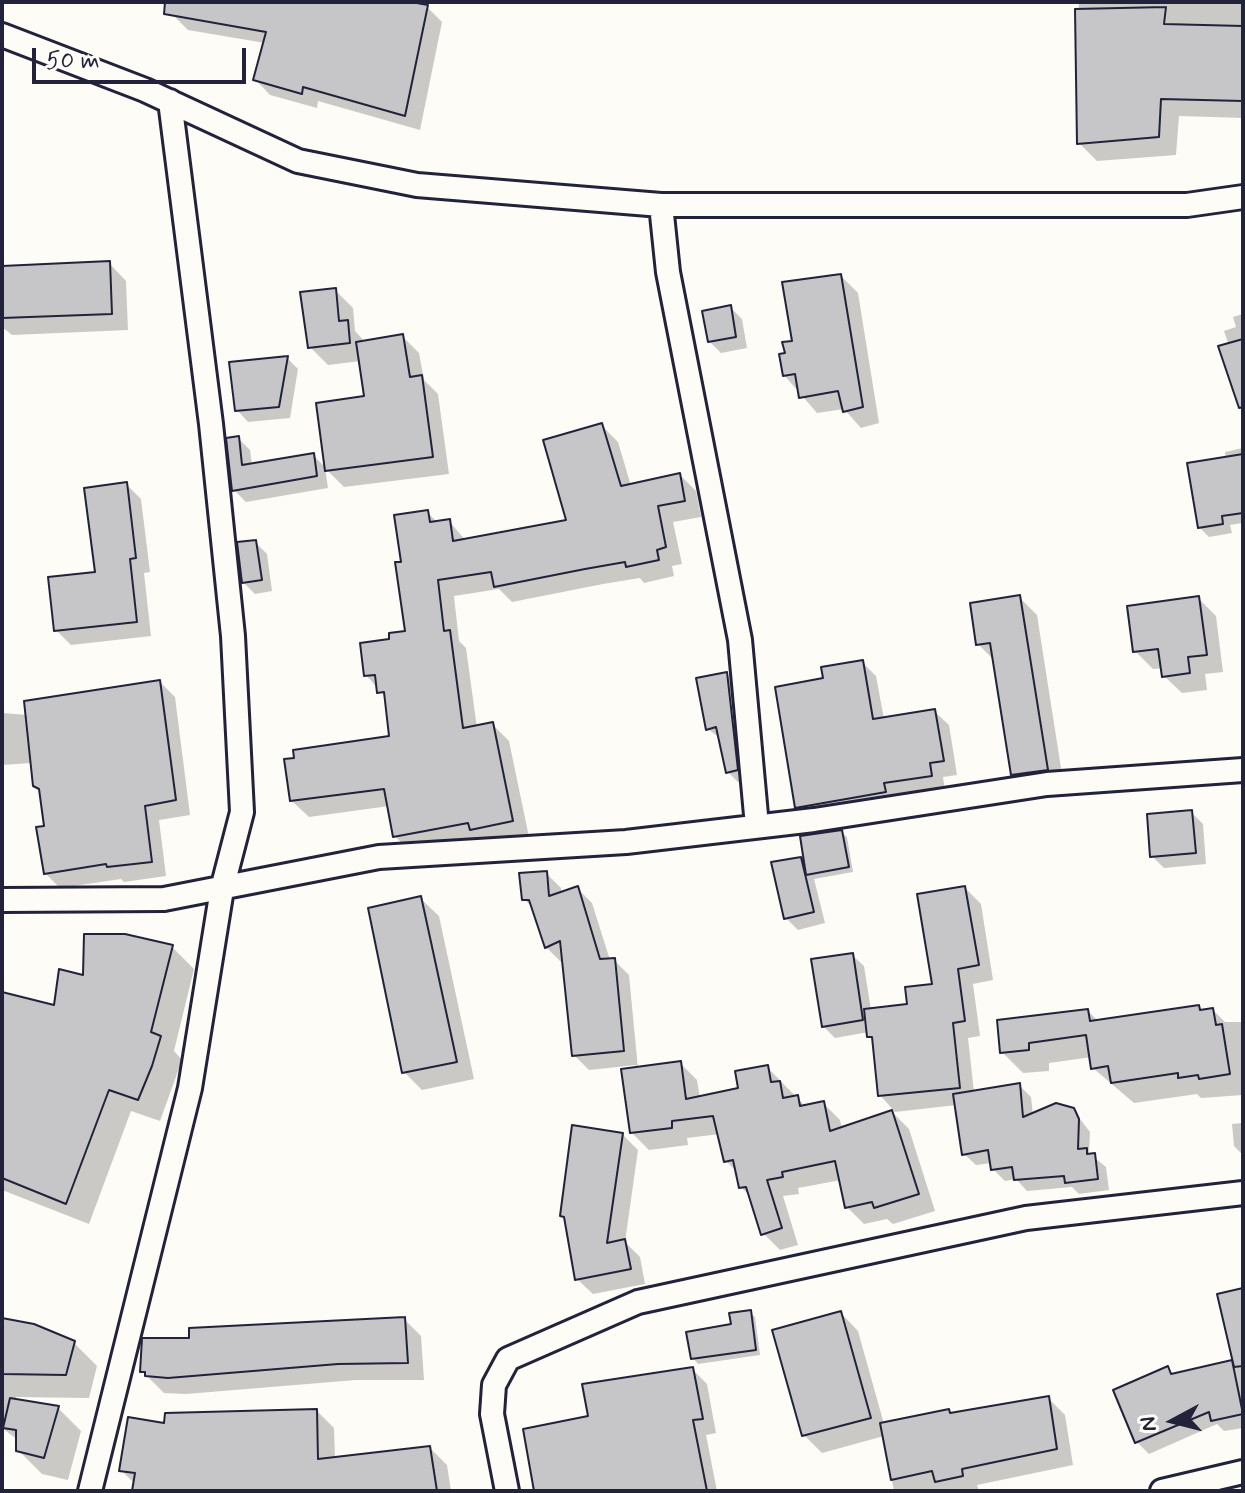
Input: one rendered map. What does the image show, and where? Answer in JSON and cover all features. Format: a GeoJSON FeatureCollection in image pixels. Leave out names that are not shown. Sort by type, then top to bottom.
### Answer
{"type":"FeatureCollection","features":[{"type":"Feature","properties":{"kind":"street"},"geometry":{"type":"LineString","coordinates":[[2,35],[170,101],[298,161],[417,185],[661,205],[1187,205],[1243,197]]}},
{"type":"Feature","properties":{"kind":"street"},"geometry":{"type":"LineString","coordinates":[[90,1491],[190,1088],[222,889],[242,812],[233,636],[211,424],[170,101]]}},
{"type":"Feature","properties":{"kind":"street"},"geometry":{"type":"LineString","coordinates":[[661,205],[668,272],[740,640],[757,826]]}},
{"type":"Feature","properties":{"kind":"street"},"geometry":{"type":"LineString","coordinates":[[2,900],[164,899],[379,857],[560,848],[757,826],[1047,784],[1243,770]]}},
{"type":"Feature","properties":{"kind":"street"},"geometry":{"type":"LineString","coordinates":[[507,1491],[492,1414],[494,1385],[508,1359],[638,1302],[1026,1218],[1243,1193]]}},
{"type":"Feature","properties":{"kind":"street"},"geometry":{"type":"LineString","coordinates":[[1162,1491],[1243,1472]]}},
{"type":"Feature","properties":{"kind":"building"},"geometry":{"type":"Polygon","coordinates":[[[165,2],[411,2],[428,5],[405,116],[303,87],[302,94],[253,80],[266,32],[164,14],[165,2]]]}},
{"type":"Feature","properties":{"kind":"building"},"geometry":{"type":"Polygon","coordinates":[[[1166,7],[1164,24],[1243,26],[1243,101],[1161,99],[1159,137],[1077,144],[1075,9],[1166,7]]]}},
{"type":"Feature","properties":{"kind":"building"},"geometry":{"type":"Polygon","coordinates":[[[110,261],[112,314],[2,318],[2,266],[110,261]]]}},
{"type":"Feature","properties":{"kind":"building"},"geometry":{"type":"Polygon","coordinates":[[[841,274],[863,407],[843,412],[838,391],[799,398],[795,374],[783,376],[779,354],[785,353],[782,342],[792,341],[782,282],[841,274]]]}},
{"type":"Feature","properties":{"kind":"building"},"geometry":{"type":"Polygon","coordinates":[[[336,288],[339,321],[348,320],[350,343],[308,348],[300,292],[336,288]]]}},
{"type":"Feature","properties":{"kind":"building"},"geometry":{"type":"Polygon","coordinates":[[[731,305],[736,337],[708,342],[702,311],[731,305]]]}},
{"type":"Feature","properties":{"kind":"building"},"geometry":{"type":"Polygon","coordinates":[[[403,334],[410,377],[422,375],[433,457],[325,471],[316,403],[364,396],[356,342],[403,334]]]}},
{"type":"Feature","properties":{"kind":"building"},"geometry":{"type":"Polygon","coordinates":[[[1243,339],[1243,407],[1239,408],[1218,346],[1243,339]]]}},
{"type":"Feature","properties":{"kind":"building"},"geometry":{"type":"Polygon","coordinates":[[[288,356],[279,407],[235,411],[229,362],[288,356]]]}},
{"type":"Feature","properties":{"kind":"building"},"geometry":{"type":"Polygon","coordinates":[[[602,423],[621,486],[680,473],[685,501],[658,506],[666,547],[657,550],[659,560],[626,567],[625,562],[494,587],[491,572],[438,580],[444,631],[450,630],[463,728],[493,722],[513,821],[470,830],[468,823],[393,837],[384,789],[290,801],[284,759],[294,758],[293,750],[389,736],[384,692],[377,693],[375,675],[364,676],[360,643],[389,639],[389,633],[405,631],[395,562],[401,562],[394,515],[428,510],[430,522],[450,519],[453,541],[566,520],[543,440],[602,423]]]}},
{"type":"Feature","properties":{"kind":"building"},"geometry":{"type":"Polygon","coordinates":[[[239,436],[242,465],[314,453],[317,476],[232,491],[226,438],[239,436]]]}},
{"type":"Feature","properties":{"kind":"building"},"geometry":{"type":"Polygon","coordinates":[[[1243,454],[1243,513],[1222,516],[1223,524],[1198,528],[1187,463],[1243,454]]]}},
{"type":"Feature","properties":{"kind":"building"},"geometry":{"type":"Polygon","coordinates":[[[127,482],[136,558],[130,559],[137,622],[54,631],[48,577],[95,572],[84,488],[127,482]]]}},
{"type":"Feature","properties":{"kind":"building"},"geometry":{"type":"Polygon","coordinates":[[[256,540],[262,580],[242,583],[237,542],[256,540]]]}},
{"type":"Feature","properties":{"kind":"building"},"geometry":{"type":"Polygon","coordinates":[[[1020,595],[1048,770],[1011,775],[990,643],[976,645],[970,603],[1020,595]]]}},
{"type":"Feature","properties":{"kind":"building"},"geometry":{"type":"Polygon","coordinates":[[[1199,596],[1207,655],[1188,657],[1190,673],[1162,677],[1158,649],[1133,652],[1127,606],[1199,596]]]}},
{"type":"Feature","properties":{"kind":"building"},"geometry":{"type":"Polygon","coordinates":[[[863,660],[873,719],[935,709],[944,761],[930,763],[932,776],[884,783],[886,792],[795,808],[775,687],[823,678],[821,667],[863,660]]]}},
{"type":"Feature","properties":{"kind":"building"},"geometry":{"type":"Polygon","coordinates":[[[727,672],[738,770],[726,773],[716,727],[706,730],[696,678],[727,672]]]}},
{"type":"Feature","properties":{"kind":"building"},"geometry":{"type":"Polygon","coordinates":[[[160,680],[176,800],[145,806],[152,862],[107,867],[106,864],[44,874],[36,827],[44,826],[39,789],[33,786],[24,701],[160,680]]]}},
{"type":"Feature","properties":{"kind":"building"},"geometry":{"type":"Polygon","coordinates":[[[1192,810],[1196,853],[1150,857],[1147,814],[1192,810]]]}},
{"type":"Feature","properties":{"kind":"building"},"geometry":{"type":"Polygon","coordinates":[[[842,830],[849,867],[806,875],[800,836],[842,830]]]}},
{"type":"Feature","properties":{"kind":"building"},"geometry":{"type":"Polygon","coordinates":[[[801,857],[814,912],[784,919],[771,862],[801,857]]]}},
{"type":"Feature","properties":{"kind":"building"},"geometry":{"type":"Polygon","coordinates":[[[547,871],[549,896],[578,886],[600,959],[615,958],[624,1051],[572,1056],[560,941],[545,948],[529,900],[522,900],[519,873],[547,871]]]}},
{"type":"Feature","properties":{"kind":"building"},"geometry":{"type":"Polygon","coordinates":[[[965,886],[979,965],[958,969],[965,1021],[953,1023],[960,1088],[878,1096],[872,1037],[867,1037],[864,1009],[907,1004],[905,987],[932,984],[917,894],[965,886]]]}},
{"type":"Feature","properties":{"kind":"building"},"geometry":{"type":"Polygon","coordinates":[[[421,896],[457,1062],[402,1073],[368,908],[421,896]]]}},
{"type":"Feature","properties":{"kind":"building"},"geometry":{"type":"Polygon","coordinates":[[[84,934],[125,934],[173,945],[151,1032],[161,1036],[138,1100],[109,1090],[66,1204],[2,1178],[2,992],[54,1005],[59,969],[83,975],[84,934]]]}},
{"type":"Feature","properties":{"kind":"building"},"geometry":{"type":"Polygon","coordinates":[[[853,953],[863,1020],[822,1027],[811,959],[853,953]]]}},
{"type":"Feature","properties":{"kind":"building"},"geometry":{"type":"Polygon","coordinates":[[[1199,1005],[1200,1010],[1213,1008],[1216,1025],[1222,1024],[1230,1074],[1199,1079],[1198,1075],[1178,1078],[1178,1073],[1111,1083],[1108,1066],[1091,1069],[1086,1035],[1029,1043],[1029,1050],[1000,1053],[997,1020],[1088,1009],[1090,1021],[1199,1005]]]}},
{"type":"Feature","properties":{"kind":"building"},"geometry":{"type":"Polygon","coordinates":[[[681,1061],[686,1099],[738,1088],[735,1071],[768,1065],[771,1082],[780,1081],[783,1098],[798,1095],[800,1106],[824,1101],[830,1131],[892,1110],[919,1194],[874,1208],[872,1202],[845,1208],[835,1161],[782,1172],[783,1177],[767,1180],[782,1228],[761,1235],[746,1187],[739,1188],[733,1160],[724,1162],[713,1116],[672,1121],[672,1128],[630,1133],[621,1069],[681,1061]]]}},
{"type":"Feature","properties":{"kind":"building"},"geometry":{"type":"Polygon","coordinates":[[[1020,1083],[1023,1117],[1056,1103],[1074,1108],[1079,1119],[1078,1149],[1087,1148],[1087,1154],[1095,1153],[1098,1179],[1065,1183],[1064,1176],[1014,1180],[1012,1167],[991,1170],[988,1150],[962,1155],[953,1094],[1020,1083]]]}},
{"type":"Feature","properties":{"kind":"building"},"geometry":{"type":"Polygon","coordinates":[[[572,1125],[623,1133],[607,1243],[625,1239],[631,1269],[575,1280],[564,1217],[560,1216],[572,1125]]]}},
{"type":"Feature","properties":{"kind":"building"},"geometry":{"type":"Polygon","coordinates":[[[1243,1288],[1243,1366],[1234,1367],[1217,1294],[1243,1288]]]}},
{"type":"Feature","properties":{"kind":"building"},"geometry":{"type":"Polygon","coordinates":[[[751,1310],[756,1350],[691,1359],[686,1332],[731,1324],[729,1313],[751,1310]]]}},
{"type":"Feature","properties":{"kind":"building"},"geometry":{"type":"Polygon","coordinates":[[[841,1311],[871,1418],[802,1436],[772,1330],[841,1311]]]}},
{"type":"Feature","properties":{"kind":"building"},"geometry":{"type":"Polygon","coordinates":[[[405,1317],[408,1363],[338,1364],[168,1378],[145,1376],[145,1372],[140,1372],[142,1338],[189,1338],[189,1328],[405,1317]]]}},
{"type":"Feature","properties":{"kind":"building"},"geometry":{"type":"Polygon","coordinates":[[[2,1318],[34,1324],[75,1341],[66,1375],[2,1374],[2,1318]]]}},
{"type":"Feature","properties":{"kind":"building"},"geometry":{"type":"Polygon","coordinates":[[[1232,1360],[1243,1414],[1211,1421],[1209,1412],[1135,1443],[1113,1390],[1168,1366],[1171,1374],[1232,1360]]]}},
{"type":"Feature","properties":{"kind":"building"},"geometry":{"type":"Polygon","coordinates":[[[693,1367],[703,1419],[693,1420],[707,1491],[534,1491],[523,1429],[588,1416],[582,1384],[693,1367]]]}},
{"type":"Feature","properties":{"kind":"building"},"geometry":{"type":"Polygon","coordinates":[[[1049,1396],[1057,1449],[962,1469],[963,1476],[935,1482],[932,1471],[891,1480],[880,1423],[949,1409],[950,1413],[1049,1396]]]}},
{"type":"Feature","properties":{"kind":"building"},"geometry":{"type":"Polygon","coordinates":[[[10,1398],[59,1406],[44,1458],[16,1451],[16,1430],[3,1428],[10,1398]]]}},
{"type":"Feature","properties":{"kind":"building"},"geometry":{"type":"Polygon","coordinates":[[[317,1409],[318,1459],[430,1446],[437,1491],[132,1491],[135,1473],[119,1471],[128,1417],[164,1423],[165,1413],[317,1409]]]}}]}
